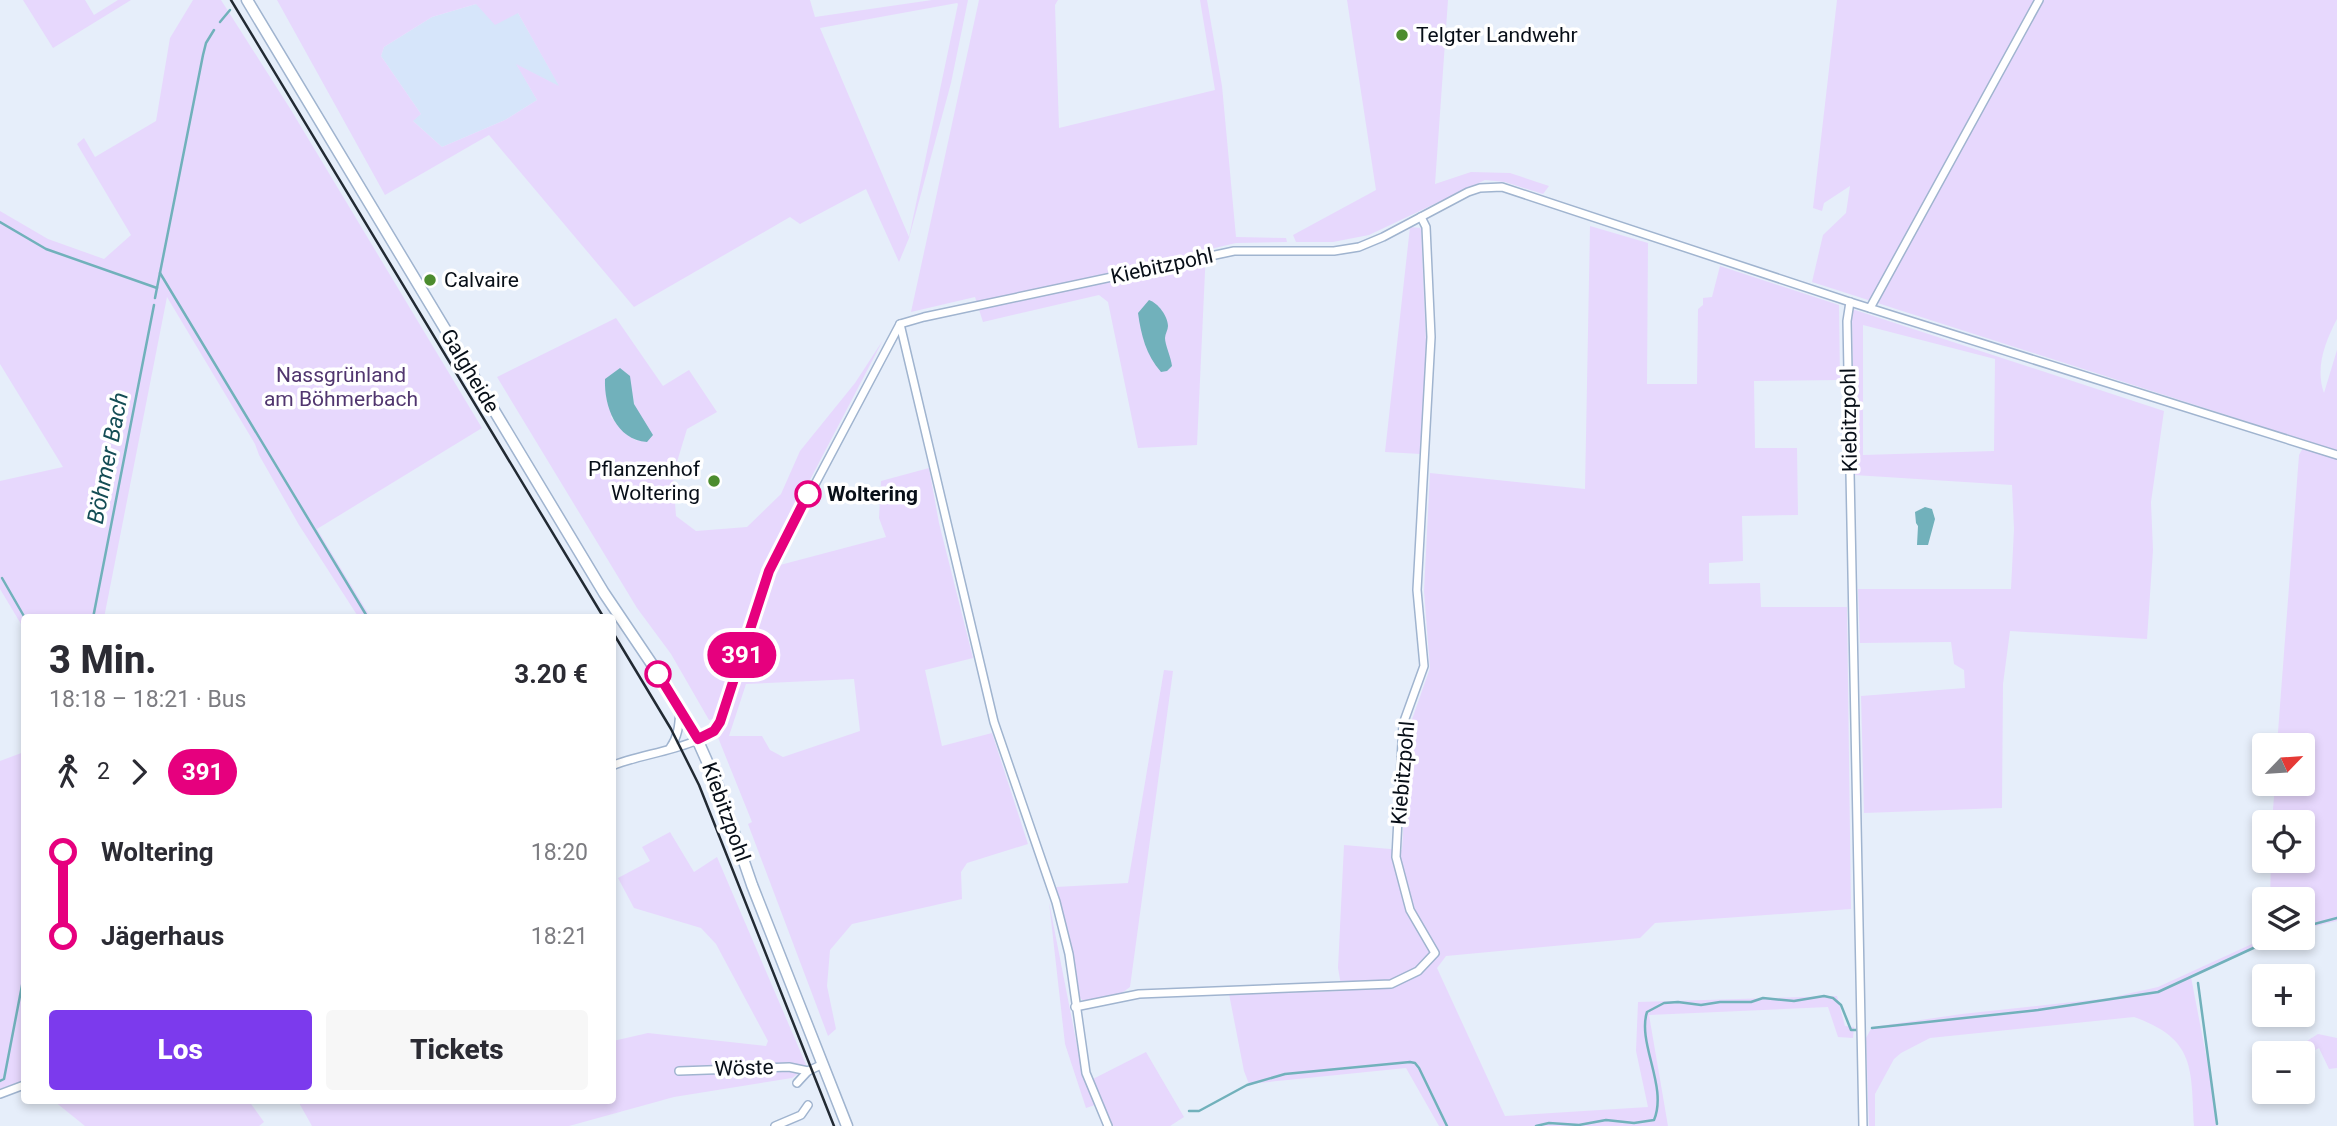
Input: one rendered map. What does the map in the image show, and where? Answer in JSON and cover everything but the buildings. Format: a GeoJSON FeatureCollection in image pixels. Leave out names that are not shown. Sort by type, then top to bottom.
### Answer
{"type":"FeatureCollection","features":[{"type":"Feature","properties":{"kind":"main road","name":"Galgheide"},"geometry":{"type":"LineString","coordinates":[[247,0],[604,593],[698,739]]}},
{"type":"Feature","properties":{"kind":"main road","name":"Kiebitzpohl"},"geometry":{"type":"LineString","coordinates":[[698,739],[847,1126]]}},
{"type":"Feature","properties":{"kind":"street"},"geometry":{"type":"LineString","coordinates":[[1870,308],[2039,0]]}},
{"type":"Feature","properties":{"kind":"street","name":"Kiebitzpohl"},"geometry":{"type":"LineString","coordinates":[[698,739],[714,731],[720,722],[769,571],[901,324],[950,311],[1234,251],[1334,251],[1359,247],[1480,188],[1502,187],[1850,302],[2337,455]]}},
{"type":"Feature","properties":{"kind":"street","name":"Kiebitzpohl"},"geometry":{"type":"LineString","coordinates":[[1075,1007],[1139,994],[1391,984],[1418,971],[1435,953],[1410,910],[1396,857],[1403,724],[1424,666],[1417,590],[1431,337],[1426,227],[1421,217]]}},
{"type":"Feature","properties":{"kind":"street","name":"Kiebitzpohl"},"geometry":{"type":"LineString","coordinates":[[1850,302],[1847,335],[1863,1126]]}},
{"type":"Feature","properties":{"kind":"street"},"geometry":{"type":"LineString","coordinates":[[901,324],[993,722],[1059,912],[1069,954],[1086,1073],[1108,1126]]}},
{"type":"Feature","properties":{"kind":"street"},"geometry":{"type":"LineString","coordinates":[[670,748],[679,728],[680,708]]}},
{"type":"Feature","properties":{"kind":"street"},"geometry":{"type":"LineString","coordinates":[[616,765],[698,739]]}},
{"type":"Feature","properties":{"kind":"street","name":"Wöste"},"geometry":{"type":"LineString","coordinates":[[797,1083],[808,1072],[823,1064]]}},
{"type":"Feature","properties":{"kind":"street","name":"Wöste"},"geometry":{"type":"LineString","coordinates":[[679,1071],[789,1067],[808,1072]]}},
{"type":"Feature","properties":{"kind":"street"},"geometry":{"type":"LineString","coordinates":[[0,1094],[21,1085]]}},
{"type":"Feature","properties":{"kind":"street"},"geometry":{"type":"LineString","coordinates":[[775,1126],[801,1115],[808,1105]]}},
{"type":"Feature","properties":{"kind":"shaded area"},"geometry":{"type":"Polygon","coordinates":[[[476,4],[518,13],[560,87],[517,65],[537,100],[505,120],[442,147],[412,120],[421,114],[381,56],[384,47],[432,17],[476,4]]]}},
{"type":"Feature","properties":{"kind":"green space"},"geometry":{"type":"Polygon","coordinates":[[[23,0],[85,0],[94,15],[118,0],[131,0],[53,48],[23,0]]]}},
{"type":"Feature","properties":{"kind":"green space","name":"Nassgrünland am Böhmerbach"},"geometry":{"type":"Polygon","coordinates":[[[193,0],[221,0],[291,110],[482,428],[317,529],[369,614],[356,614],[299,525],[255,444],[167,297],[105,614],[21,614],[21,624],[0,589],[0,481],[63,467],[0,364],[0,211],[48,239],[104,259],[131,235],[77,144],[84,138],[95,157],[156,121],[170,38],[193,0]]]}},
{"type":"Feature","properties":{"kind":"green space"},"geometry":{"type":"Polygon","coordinates":[[[277,0],[810,0],[815,17],[932,0],[968,0],[951,83],[909,238],[899,262],[866,189],[800,224],[790,217],[634,307],[489,135],[385,195],[277,0]],[[476,4],[432,17],[384,47],[381,56],[421,114],[413,121],[442,147],[505,120],[537,100],[516,64],[559,86],[518,13],[495,25],[476,4]],[[958,4],[820,28],[909,237],[958,4]]]}},
{"type":"Feature","properties":{"kind":"green space"},"geometry":{"type":"Polygon","coordinates":[[[979,0],[1058,0],[1055,5],[1059,128],[1215,90],[1200,0],[1207,0],[1222,86],[1236,237],[1286,238],[1287,242],[1236,243],[1206,250],[1197,445],[1138,448],[1108,302],[1099,295],[983,322],[975,297],[911,312],[979,0]]]}},
{"type":"Feature","properties":{"kind":"green space"},"geometry":{"type":"Polygon","coordinates":[[[1347,0],[1448,0],[1435,184],[1471,172],[1510,173],[1549,186],[1543,194],[1505,182],[1485,180],[1369,235],[1333,242],[1296,242],[1293,235],[1376,190],[1347,0]]]}},
{"type":"Feature","properties":{"kind":"green space"},"geometry":{"type":"Polygon","coordinates":[[[1837,0],[2337,0],[2337,319],[2325,346],[2321,384],[2324,393],[2337,350],[2337,921],[2315,926],[2315,887],[2270,887],[2271,873],[2315,873],[2315,810],[2273,810],[2274,796],[2315,796],[2315,733],[2278,733],[2299,455],[2305,444],[2314,443],[1812,282],[1823,235],[1846,213],[1850,186],[1824,203],[1822,211],[1813,208],[1837,0]]]}},
{"type":"Feature","properties":{"kind":"green space"},"geometry":{"type":"Polygon","coordinates":[[[1590,226],[1648,243],[1647,384],[1697,384],[1698,309],[1703,305],[1703,298],[1712,297],[1720,266],[1839,305],[1840,380],[1754,381],[1755,448],[1797,448],[1798,515],[1742,516],[1743,561],[1709,563],[1709,584],[1760,583],[1761,607],[1847,607],[1851,909],[1655,923],[1640,938],[1446,956],[1437,968],[1505,1116],[1648,1107],[1636,1051],[1638,1002],[1837,996],[1845,1026],[1854,1027],[1853,1038],[1838,1037],[1828,1007],[1649,1015],[1668,1126],[1439,1126],[1406,1068],[1249,1084],[1229,994],[1342,991],[1338,968],[1344,845],[1402,850],[1409,728],[1430,668],[1424,591],[1430,473],[1585,489],[1590,226]]]}},
{"type":"Feature","properties":{"kind":"green space"},"geometry":{"type":"Polygon","coordinates":[[[1410,227],[1421,228],[1426,342],[1421,454],[1385,452],[1410,227]]]}},
{"type":"Feature","properties":{"kind":"green space"},"geometry":{"type":"Polygon","coordinates":[[[1852,309],[2164,411],[2151,502],[2153,550],[2147,639],[2010,631],[2003,684],[2002,808],[1864,813],[1861,696],[1965,688],[1964,670],[1954,664],[1951,642],[1860,643],[1858,589],[2011,589],[2014,529],[2012,485],[1854,475],[1852,309]],[[1863,325],[1863,455],[1994,451],[1995,359],[1863,325]]]}},
{"type":"Feature","properties":{"kind":"green space"},"geometry":{"type":"Polygon","coordinates":[[[616,318],[663,386],[689,370],[717,412],[687,429],[673,475],[676,516],[696,531],[747,527],[781,494],[800,451],[855,383],[883,340],[764,568],[716,718],[709,720],[671,654],[637,608],[497,377],[616,318]],[[629,376],[611,417],[625,433],[637,441],[629,376]]]}},
{"type":"Feature","properties":{"kind":"green space"},"geometry":{"type":"Polygon","coordinates":[[[929,468],[939,523],[973,658],[925,670],[942,746],[992,733],[1028,844],[967,863],[961,872],[962,899],[852,924],[830,950],[827,986],[836,1029],[828,1036],[748,824],[752,822],[717,735],[724,728],[774,575],[780,565],[886,537],[879,518],[881,481],[929,468]],[[854,679],[746,684],[729,736],[762,736],[770,750],[783,757],[860,731],[854,679]]]}},
{"type":"Feature","properties":{"kind":"green space"},"geometry":{"type":"Polygon","coordinates":[[[1164,670],[1173,671],[1130,987],[1119,995],[1084,1001],[1077,996],[1071,948],[1056,887],[1128,883],[1164,670]]]}},
{"type":"Feature","properties":{"kind":"green space"},"geometry":{"type":"Polygon","coordinates":[[[21,753],[21,1081],[0,1089],[0,761],[21,753]]]}},
{"type":"Feature","properties":{"kind":"green space"},"geometry":{"type":"Polygon","coordinates":[[[670,832],[694,872],[717,857],[807,1067],[792,1078],[674,1097],[569,1126],[312,1126],[300,1104],[616,1104],[616,1040],[648,1033],[766,1046],[768,1041],[716,944],[701,928],[634,908],[618,878],[650,861],[642,847],[670,832]]]}},
{"type":"Feature","properties":{"kind":"green space"},"geometry":{"type":"Polygon","coordinates":[[[1049,902],[1082,1071],[1095,1105],[1086,1108],[1065,1044],[1049,902]]]}},
{"type":"Feature","properties":{"kind":"green space"},"geometry":{"type":"Polygon","coordinates":[[[2252,944],[2252,950],[2191,977],[2211,1081],[2216,1126],[2194,1126],[2190,1072],[2179,1046],[2169,1035],[2134,1017],[1930,1038],[1894,1059],[1875,1094],[1875,1126],[1869,1126],[1866,1038],[1872,1027],[2109,998],[2158,987],[2252,944]]]}},
{"type":"Feature","properties":{"kind":"green space"},"geometry":{"type":"Polygon","coordinates":[[[2318,1034],[2337,1038],[2337,1068],[2329,1069],[2319,1048],[2315,1050],[2315,1041],[2307,1041],[2318,1034]]]}},
{"type":"Feature","properties":{"kind":"green space"},"geometry":{"type":"Polygon","coordinates":[[[1146,1052],[1184,1117],[1170,1126],[1111,1126],[1091,1080],[1146,1052]]]}},
{"type":"Feature","properties":{"kind":"green space"},"geometry":{"type":"Polygon","coordinates":[[[58,1104],[251,1104],[264,1122],[259,1126],[85,1126],[58,1104]]]}},
{"type":"Feature","properties":{"kind":"water"},"geometry":{"type":"Polygon","coordinates":[[[1149,300],[1162,310],[1168,322],[1165,341],[1172,366],[1167,371],[1161,372],[1156,365],[1143,337],[1138,313],[1149,300]]]}},
{"type":"Feature","properties":{"kind":"water"},"geometry":{"type":"Polygon","coordinates":[[[620,368],[630,376],[634,404],[653,435],[647,442],[627,435],[614,420],[610,410],[605,379],[620,368]]]}},
{"type":"Feature","properties":{"kind":"water"},"geometry":{"type":"Polygon","coordinates":[[[1925,507],[1932,509],[1935,519],[1928,545],[1917,545],[1918,526],[1915,512],[1925,507]]]}},
{"type":"Feature","properties":{"kind":"waterway","name":"Böhmer Bach"},"geometry":{"type":"LineString","coordinates":[[220,22],[230,10]]}},
{"type":"Feature","properties":{"kind":"waterway","name":"Böhmer Bach"},"geometry":{"type":"LineString","coordinates":[[155,298],[203,55],[214,30]]}},
{"type":"Feature","properties":{"kind":"waterway"},"geometry":{"type":"LineString","coordinates":[[0,222],[46,249],[157,288]]}},
{"type":"Feature","properties":{"kind":"waterway"},"geometry":{"type":"LineString","coordinates":[[160,273],[366,614]]}},
{"type":"Feature","properties":{"kind":"waterway","name":"Böhmer Bach"},"geometry":{"type":"LineString","coordinates":[[94,614],[154,305]]}},
{"type":"Feature","properties":{"kind":"waterway"},"geometry":{"type":"LineString","coordinates":[[2,578],[23,614]]}},
{"type":"Feature","properties":{"kind":"waterway"},"geometry":{"type":"LineString","coordinates":[[2315,924],[2337,918]]}},
{"type":"Feature","properties":{"kind":"waterway"},"geometry":{"type":"LineString","coordinates":[[1872,1028],[2038,1010],[2158,992],[2252,949]]}},
{"type":"Feature","properties":{"kind":"waterway"},"geometry":{"type":"LineString","coordinates":[[2198,983],[2217,1124]]}},
{"type":"Feature","properties":{"kind":"waterway","name":"Böhmer Bach"},"geometry":{"type":"LineString","coordinates":[[0,1081],[4,1079],[21,991]]}},
{"type":"Feature","properties":{"kind":"waterway"},"geometry":{"type":"LineString","coordinates":[[1536,1126],[1549,1123],[1579,1125],[1606,1120],[1634,1123],[1654,1120],[1657,1094],[1645,1024],[1647,1012],[1664,1003],[1701,1005],[1751,1002],[1763,998],[1794,1001],[1824,996],[1833,998],[1841,1005],[1851,1030],[1857,1030]]}},
{"type":"Feature","properties":{"kind":"waterway"},"geometry":{"type":"LineString","coordinates":[[1189,1111],[1199,1111],[1247,1085],[1285,1074],[1410,1062],[1419,1068],[1447,1126]]}},
{"type":"Feature","properties":{"kind":"railway"},"geometry":{"type":"LineString","coordinates":[[231,0],[602,614]]}},
{"type":"Feature","properties":{"kind":"railway"},"geometry":{"type":"LineString","coordinates":[[616,638],[671,729],[699,785],[834,1126]]}},
{"type":"Feature","properties":{"kind":"bus line","name":"391"},"geometry":{"type":"LineString","coordinates":[[658,674],[698,739],[714,731],[720,722],[769,571],[808,494]]}},
{"type":"Feature","properties":{"kind":"place","name":"Telgter Landwehr"},"geometry":{"type":"Point","coordinates":[1402,35]}},
{"type":"Feature","properties":{"kind":"place","name":"Calvaire"},"geometry":{"type":"Point","coordinates":[430,280]}},
{"type":"Feature","properties":{"kind":"place","name":"Pflanzenhof Woltering"},"geometry":{"type":"Point","coordinates":[714,481]}},
{"type":"Feature","properties":{"kind":"place","name":"Woltering"},"geometry":{"type":"Point","coordinates":[808,494]}}]}
